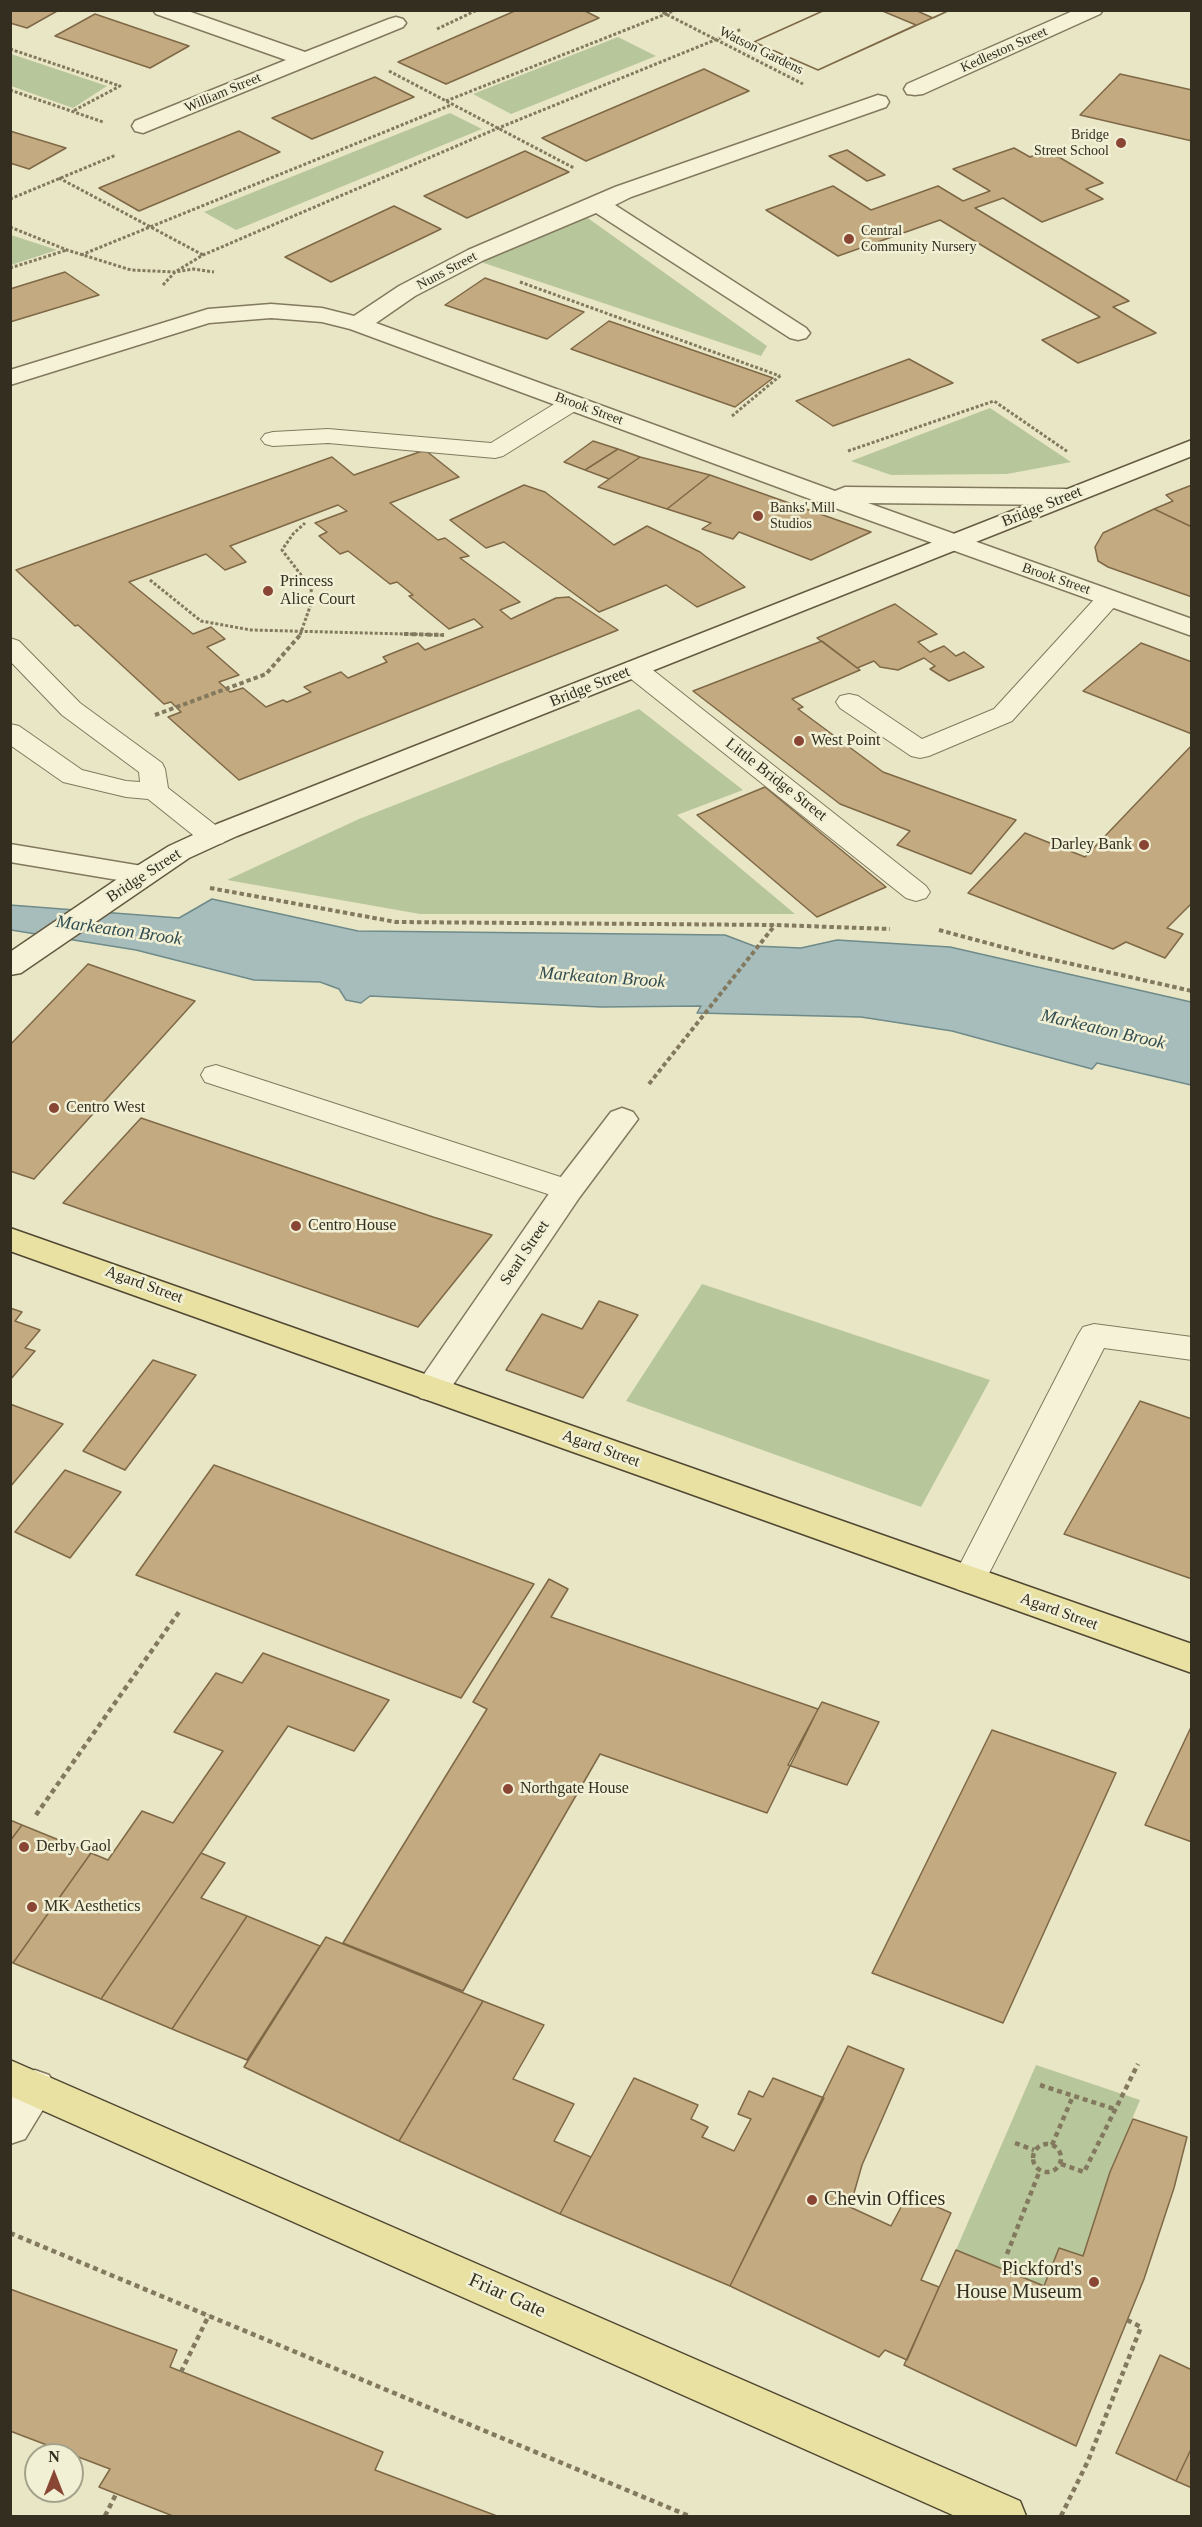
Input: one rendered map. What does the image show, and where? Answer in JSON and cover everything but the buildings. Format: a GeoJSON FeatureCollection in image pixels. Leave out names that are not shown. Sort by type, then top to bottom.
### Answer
{"type":"FeatureCollection","features":[{"type":"Feature","properties":{"kind":"main road","name":"Agard Street"},"geometry":{"type":"LineString","coordinates":[[10,1239],[1191,1659]]}},
{"type":"Feature","properties":{"kind":"main road","name":"Friar Gate"},"geometry":{"type":"LineString","coordinates":[[23,2082],[1004,2517]]}},
{"type":"Feature","properties":{"kind":"street"},"geometry":{"type":"LineString","coordinates":[[163,10],[304,59]]}},
{"type":"Feature","properties":{"kind":"street","name":"Kedleston Street"},"geometry":{"type":"LineString","coordinates":[[915,89],[1093,10]]}},
{"type":"Feature","properties":{"kind":"street","name":"William Street"},"geometry":{"type":"LineString","coordinates":[[143,126],[339,44],[396,23]]}},
{"type":"Feature","properties":{"kind":"street","name":"Nuns Street"},"geometry":{"type":"LineString","coordinates":[[358,324],[407,291],[463,262],[623,192],[878,102]]}},
{"type":"Feature","properties":{"kind":"street"},"geometry":{"type":"LineString","coordinates":[[598,204],[798,333]]}},
{"type":"Feature","properties":{"kind":"street"},"geometry":{"type":"LineString","coordinates":[[10,378],[185,322],[222,314],[271,311],[322,315],[358,324]]}},
{"type":"Feature","properties":{"kind":"street","name":"Brook Street"},"geometry":{"type":"LineString","coordinates":[[358,324],[952,543],[1191,628]]}},
{"type":"Feature","properties":{"kind":"street","name":"Bridge Street"},"geometry":{"type":"LineString","coordinates":[[18,961],[142,875],[179,852],[213,837],[1191,447]]}},
{"type":"Feature","properties":{"kind":"street","name":"Brook Street"},"geometry":{"type":"LineString","coordinates":[[819,494],[1065,497]]}},
{"type":"Feature","properties":{"kind":"street"},"geometry":{"type":"LineString","coordinates":[[10,853],[142,875]]}},
{"type":"Feature","properties":{"kind":"street","name":"Searl Street"},"geometry":{"type":"LineString","coordinates":[[432,1389],[568,1190],[622,1119]]}},
{"type":"Feature","properties":{"kind":"street"},"geometry":{"type":"LineString","coordinates":[[10,2126],[23,2082]]}},
{"type":"Feature","properties":{"kind":"lane"},"geometry":{"type":"LineString","coordinates":[[273,439],[328,436],[495,451],[572,403]]}},
{"type":"Feature","properties":{"kind":"lane"},"geometry":{"type":"LineString","coordinates":[[849,702],[921,750],[1003,715],[1109,598]]}},
{"type":"Feature","properties":{"kind":"lane"},"geometry":{"type":"LineString","coordinates":[[10,646],[71,709],[152,769],[155,791]]}},
{"type":"Feature","properties":{"kind":"lane","name":"Little Bridge Street"},"geometry":{"type":"LineString","coordinates":[[635,669],[916,892]]}},
{"type":"Feature","properties":{"kind":"lane"},"geometry":{"type":"LineString","coordinates":[[10,732],[73,777],[126,789],[155,791],[213,837]]}},
{"type":"Feature","properties":{"kind":"lane"},"geometry":{"type":"LineString","coordinates":[[216,1075],[568,1190]]}},
{"type":"Feature","properties":{"kind":"lane"},"geometry":{"type":"LineString","coordinates":[[969,1580],[1094,1335],[1191,1349]]}},
{"type":"Feature","properties":{"kind":"path","name":"Watson Gardens"},"geometry":{"type":"LineString","coordinates":[[658,10],[855,109]]}},
{"type":"Feature","properties":{"kind":"path"},"geometry":{"type":"LineString","coordinates":[[445,102],[676,10]]}},
{"type":"Feature","properties":{"kind":"path"},"geometry":{"type":"LineString","coordinates":[[175,272],[202,255],[496,129],[742,29]]}},
{"type":"Feature","properties":{"kind":"path"},"geometry":{"type":"LineString","coordinates":[[339,44],[496,129],[623,192]]}},
{"type":"Feature","properties":{"kind":"path"},"geometry":{"type":"LineString","coordinates":[[10,49],[120,86],[73,111]]}},
{"type":"Feature","properties":{"kind":"path"},"geometry":{"type":"LineString","coordinates":[[10,90],[104,122]]}},
{"type":"Feature","properties":{"kind":"path"},"geometry":{"type":"LineString","coordinates":[[81,255],[451,105]]}},
{"type":"Feature","properties":{"kind":"path"},"geometry":{"type":"LineString","coordinates":[[10,199],[58,177],[120,154]]}},
{"type":"Feature","properties":{"kind":"path"},"geometry":{"type":"LineString","coordinates":[[58,177],[202,255]]}},
{"type":"Feature","properties":{"kind":"path"},"geometry":{"type":"LineString","coordinates":[[10,227],[81,255],[131,270],[175,272],[194,269],[217,272],[233,279],[271,311]]}},
{"type":"Feature","properties":{"kind":"path"},"geometry":{"type":"LineString","coordinates":[[10,268],[67,250]]}},
{"type":"Feature","properties":{"kind":"path"},"geometry":{"type":"LineString","coordinates":[[463,262],[780,376]]}},
{"type":"Feature","properties":{"kind":"path"},"geometry":{"type":"LineString","coordinates":[[695,448],[803,357],[798,333]]}},
{"type":"Feature","properties":{"kind":"path"},"geometry":{"type":"LineString","coordinates":[[773,477],[994,401],[1109,480]]}},
{"type":"Feature","properties":{"kind":"path"},"geometry":{"type":"LineString","coordinates":[[104,734],[266,674],[303,632],[312,601],[311,588],[282,550],[293,534],[305,523]]}},
{"type":"Feature","properties":{"kind":"path"},"geometry":{"type":"LineString","coordinates":[[150,580],[201,621],[251,630],[444,635]]}},
{"type":"Feature","properties":{"kind":"path"},"geometry":{"type":"LineString","coordinates":[[142,875],[396,922],[775,925],[898,929]]}},
{"type":"Feature","properties":{"kind":"path"},"geometry":{"type":"LineString","coordinates":[[622,1119],[775,925]]}},
{"type":"Feature","properties":{"kind":"path"},"geometry":{"type":"LineString","coordinates":[[933,930],[944,930],[1032,955],[1191,991]]}},
{"type":"Feature","properties":{"kind":"path"},"geometry":{"type":"LineString","coordinates":[[36,1815],[179,1612]]}},
{"type":"Feature","properties":{"kind":"path"},"geometry":{"type":"LineString","coordinates":[[1061,2164],[1084,2172],[1138,2064]]}},
{"type":"Feature","properties":{"kind":"path"},"geometry":{"type":"LineString","coordinates":[[1040,2085],[1114,2109]]}},
{"type":"Feature","properties":{"kind":"path"},"geometry":{"type":"LineString","coordinates":[[1052,2145],[1073,2096]]}},
{"type":"Feature","properties":{"kind":"path"},"geometry":{"type":"LineString","coordinates":[[1015,2143],[1034,2150]]}},
{"type":"Feature","properties":{"kind":"path"},"geometry":{"type":"LineString","coordinates":[[1041,2144],[1052,2145],[1060,2151],[1061,2164],[1054,2171],[1040,2170],[1033,2163],[1034,2150],[1041,2144]]}},
{"type":"Feature","properties":{"kind":"path"},"geometry":{"type":"LineString","coordinates":[[1007,2254],[1040,2170]]}},
{"type":"Feature","properties":{"kind":"path"},"geometry":{"type":"LineString","coordinates":[[10,2233],[688,2517]]}},
{"type":"Feature","properties":{"kind":"path"},"geometry":{"type":"LineString","coordinates":[[181,2372],[209,2315]]}},
{"type":"Feature","properties":{"kind":"path"},"geometry":{"type":"LineString","coordinates":[[1061,2517],[1088,2461],[1141,2326],[1127,2320]]}},
{"type":"Feature","properties":{"kind":"path"},"geometry":{"type":"LineString","coordinates":[[105,2517],[116,2494]]}},
{"type":"Feature","properties":{"kind":"green space"},"geometry":{"type":"Polygon","coordinates":[[[618,37],[656,56],[511,114],[473,94],[618,37]]]}},
{"type":"Feature","properties":{"kind":"green space"},"geometry":{"type":"Polygon","coordinates":[[[11,54],[107,86],[73,108],[11,86],[11,54]]]}},
{"type":"Feature","properties":{"kind":"green space"},"geometry":{"type":"Polygon","coordinates":[[[450,113],[482,129],[236,230],[204,212],[450,113]]]}},
{"type":"Feature","properties":{"kind":"green space"},"geometry":{"type":"Polygon","coordinates":[[[585,216],[767,346],[761,356],[475,260],[585,216]]]}},
{"type":"Feature","properties":{"kind":"green space"},"geometry":{"type":"Polygon","coordinates":[[[11,235],[57,250],[11,265],[11,235]]]}},
{"type":"Feature","properties":{"kind":"green space"},"geometry":{"type":"Polygon","coordinates":[[[990,408],[1071,462],[1007,474],[891,475],[851,461],[990,408]]]}},
{"type":"Feature","properties":{"kind":"green space"},"geometry":{"type":"Polygon","coordinates":[[[639,709],[743,790],[677,815],[795,914],[420,914],[227,880],[359,819],[639,709]]]}},
{"type":"Feature","properties":{"kind":"green space"},"geometry":{"type":"Polygon","coordinates":[[[702,1284],[990,1380],[921,1507],[626,1401],[702,1284]]]}},
{"type":"Feature","properties":{"kind":"green space"},"geometry":{"type":"Polygon","coordinates":[[[1036,2065],[1140,2100],[1110,2172],[1083,2256],[1059,2249],[1044,2286],[956,2250],[1036,2065]]]}},
{"type":"Feature","properties":{"kind":"water","name":"Markeaton Brook"},"geometry":{"type":"Polygon","coordinates":[[[212,899],[358,931],[725,935],[754,946],[801,948],[837,940],[950,947],[1191,1002],[1191,1085],[1097,1063],[1092,1069],[952,1031],[861,1017],[697,1013],[701,1006],[601,1007],[370,996],[361,1003],[346,1000],[339,989],[320,982],[254,980],[136,950],[11,930],[10,905],[179,918],[212,899]]]}},
{"type":"Feature","properties":{"kind":"place","name":"Bridge Street School"},"geometry":{"type":"Point","coordinates":[1121,143]}},
{"type":"Feature","properties":{"kind":"place","name":"Central Community Nursery"},"geometry":{"type":"Point","coordinates":[849,239]}},
{"type":"Feature","properties":{"kind":"place","name":"Banks' Mill Studios"},"geometry":{"type":"Point","coordinates":[758,516]}},
{"type":"Feature","properties":{"kind":"place","name":"Princess Alice Court"},"geometry":{"type":"Point","coordinates":[268,591]}},
{"type":"Feature","properties":{"kind":"place","name":"West Point"},"geometry":{"type":"Point","coordinates":[799,741]}},
{"type":"Feature","properties":{"kind":"place","name":"Darley Bank"},"geometry":{"type":"Point","coordinates":[1144,845]}},
{"type":"Feature","properties":{"kind":"place","name":"Centro West"},"geometry":{"type":"Point","coordinates":[54,1108]}},
{"type":"Feature","properties":{"kind":"place","name":"Centro House"},"geometry":{"type":"Point","coordinates":[296,1226]}},
{"type":"Feature","properties":{"kind":"place","name":"Northgate House"},"geometry":{"type":"Point","coordinates":[508,1789]}},
{"type":"Feature","properties":{"kind":"place","name":"Derby Gaol"},"geometry":{"type":"Point","coordinates":[24,1847]}},
{"type":"Feature","properties":{"kind":"place","name":"MK Aesthetics"},"geometry":{"type":"Point","coordinates":[32,1907]}},
{"type":"Feature","properties":{"kind":"place","name":"Chevin Offices"},"geometry":{"type":"Point","coordinates":[812,2200]}},
{"type":"Feature","properties":{"kind":"place","name":"Pickford's House Museum"},"geometry":{"type":"Point","coordinates":[1094,2282]}}]}
